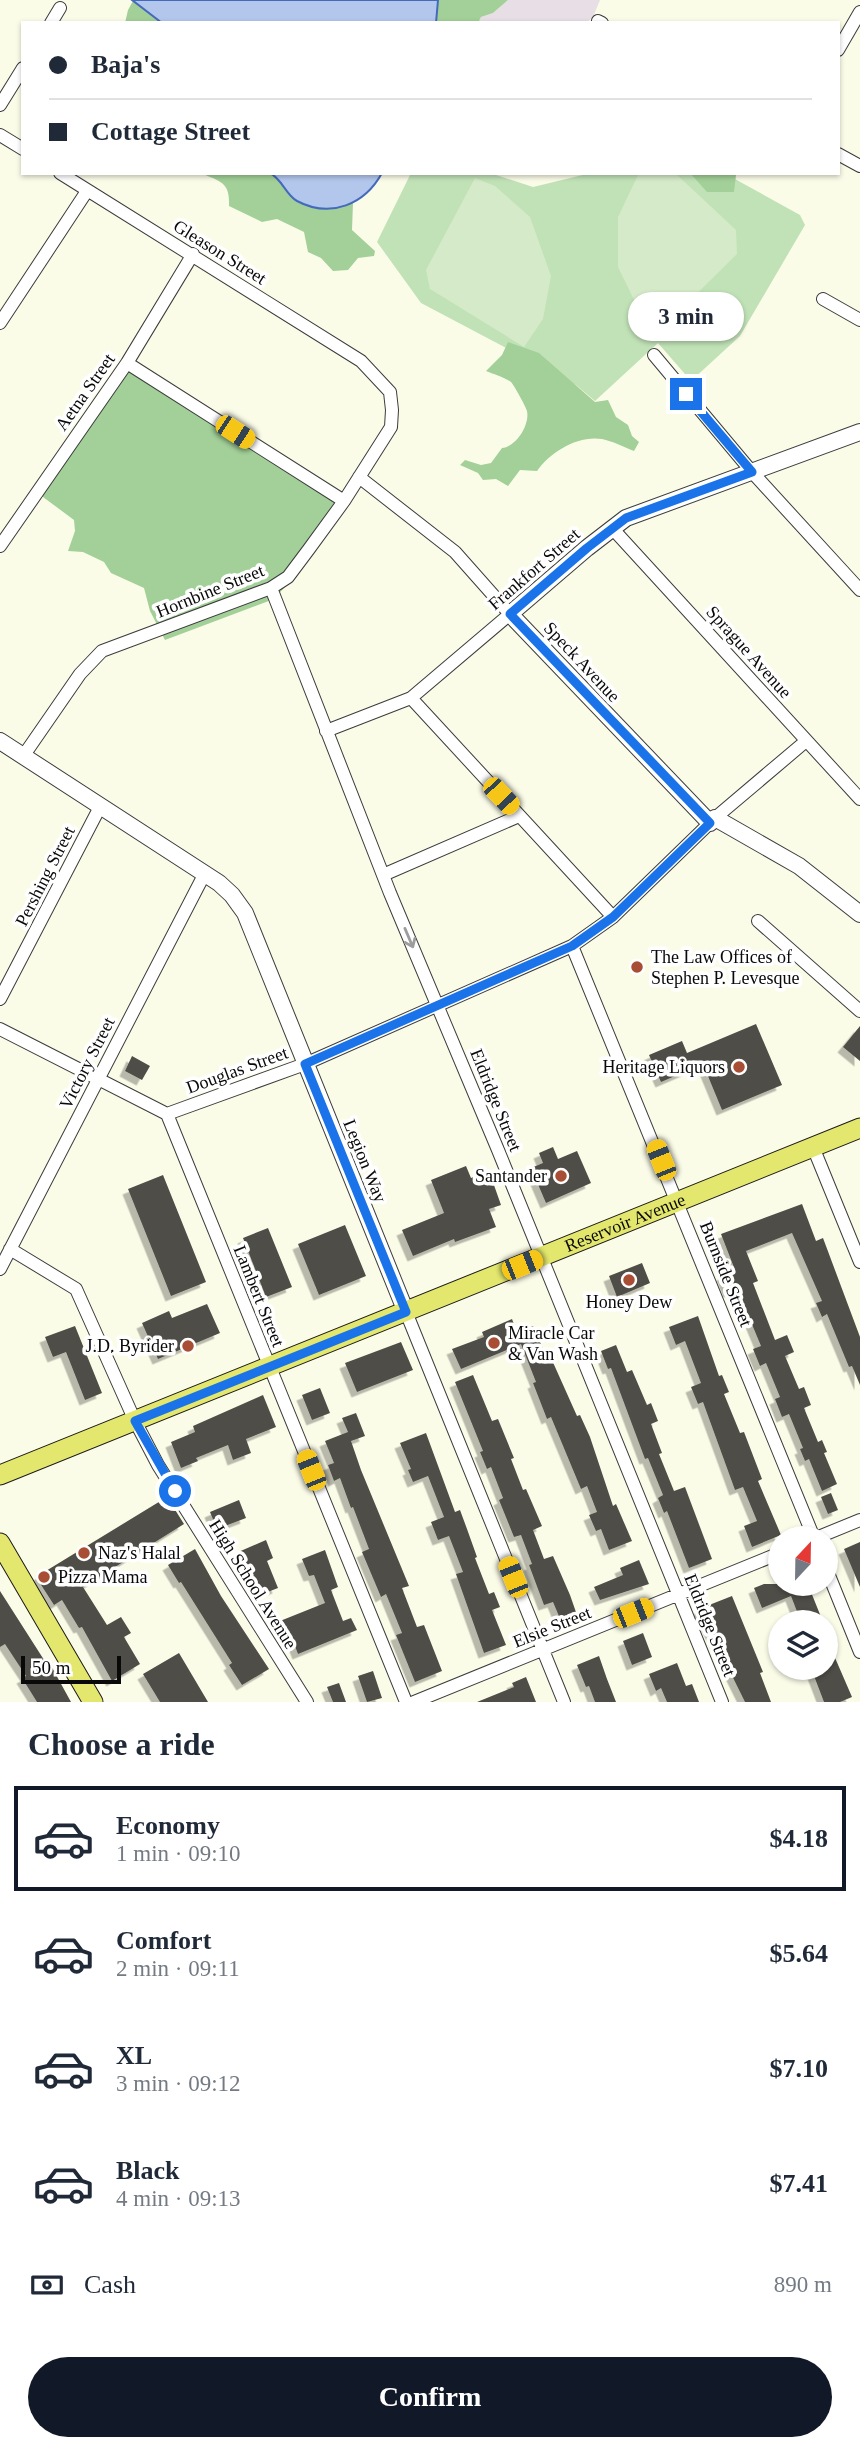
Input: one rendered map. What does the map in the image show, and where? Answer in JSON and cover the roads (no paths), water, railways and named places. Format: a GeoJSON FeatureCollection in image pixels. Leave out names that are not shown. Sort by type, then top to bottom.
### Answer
{"type":"FeatureCollection","features":[{"type":"Feature","properties":{"kind":"main road","name":"Reservoir Avenue"},"geometry":{"type":"LineString","coordinates":[[0,1475],[860,1128]]}},
{"type":"Feature","properties":{"kind":"main road"},"geometry":{"type":"LineString","coordinates":[[0,1543],[93,1702]]}},
{"type":"Feature","properties":{"kind":"street"},"geometry":{"type":"LineString","coordinates":[[52,21],[60,8]]}},
{"type":"Feature","properties":{"kind":"street"},"geometry":{"type":"LineString","coordinates":[[840,47],[860,12]]}},
{"type":"Feature","properties":{"kind":"street"},"geometry":{"type":"LineString","coordinates":[[0,105],[21,71]]}},
{"type":"Feature","properties":{"kind":"street"},"geometry":{"type":"LineString","coordinates":[[0,135],[21,148]]}},
{"type":"Feature","properties":{"kind":"street"},"geometry":{"type":"LineString","coordinates":[[840,154],[860,166]]}},
{"type":"Feature","properties":{"kind":"street","name":"Gleason Street"},"geometry":{"type":"LineString","coordinates":[[63,175],[361,361]]}},
{"type":"Feature","properties":{"kind":"street"},"geometry":{"type":"LineString","coordinates":[[0,323],[87,191]]}},
{"type":"Feature","properties":{"kind":"street","name":"Aetna Street"},"geometry":{"type":"LineString","coordinates":[[0,546],[127,363],[193,254]]}},
{"type":"Feature","properties":{"kind":"street"},"geometry":{"type":"LineString","coordinates":[[823,299],[860,320]]}},
{"type":"Feature","properties":{"kind":"street"},"geometry":{"type":"LineString","coordinates":[[654,355],[752,472],[860,590]]}},
{"type":"Feature","properties":{"kind":"street","name":"Hornbine Street"},"geometry":{"type":"LineString","coordinates":[[24,755],[80,674],[102,651],[271,588],[288,577],[344,501],[391,427],[390,392],[361,361]]}},
{"type":"Feature","properties":{"kind":"street"},"geometry":{"type":"LineString","coordinates":[[127,363],[344,501]]}},
{"type":"Feature","properties":{"kind":"street","name":"Frankfort Street"},"geometry":{"type":"LineString","coordinates":[[326,731],[411,698],[626,518],[860,432]]}},
{"type":"Feature","properties":{"kind":"street","name":"Speck Avenue"},"geometry":{"type":"LineString","coordinates":[[359,477],[455,552],[510,614],[712,821],[799,866],[860,914]]}},
{"type":"Feature","properties":{"kind":"street","name":"Sprague Avenue"},"geometry":{"type":"LineString","coordinates":[[612,528],[860,799]]}},
{"type":"Feature","properties":{"kind":"street","name":"Eldridge Street"},"geometry":{"type":"LineString","coordinates":[[271,588],[383,875],[542,1257],[722,1702]]}},
{"type":"Feature","properties":{"kind":"street"},"geometry":{"type":"LineString","coordinates":[[411,698],[613,917]]}},
{"type":"Feature","properties":{"kind":"street","name":"Legion Way"},"geometry":{"type":"LineString","coordinates":[[0,741],[205,873],[232,895],[245,913],[564,1702]]}},
{"type":"Feature","properties":{"kind":"street","name":"Douglas Street"},"geometry":{"type":"LineString","coordinates":[[167,1114],[305,1064],[572,946],[613,917],[712,821],[806,741]]}},
{"type":"Feature","properties":{"kind":"street","name":"Pershing Street"},"geometry":{"type":"LineString","coordinates":[[0,999],[101,806]]}},
{"type":"Feature","properties":{"kind":"street"},"geometry":{"type":"LineString","coordinates":[[383,875],[519,816]]}},
{"type":"Feature","properties":{"kind":"street","name":"Victory Street"},"geometry":{"type":"LineString","coordinates":[[0,1269],[205,873]]}},
{"type":"Feature","properties":{"kind":"street"},"geometry":{"type":"LineString","coordinates":[[758,921],[860,1011]]}},
{"type":"Feature","properties":{"kind":"street","name":"Burnside Street"},"geometry":{"type":"LineString","coordinates":[[572,946],[810,1526]]}},
{"type":"Feature","properties":{"kind":"street"},"geometry":{"type":"LineString","coordinates":[[0,1029],[167,1114]]}},
{"type":"Feature","properties":{"kind":"street","name":"Lambert Street"},"geometry":{"type":"LineString","coordinates":[[167,1114],[406,1702]]}},
{"type":"Feature","properties":{"kind":"street"},"geometry":{"type":"LineString","coordinates":[[814,1147],[860,1262]]}},
{"type":"Feature","properties":{"kind":"street","name":"High School Avenue"},"geometry":{"type":"LineString","coordinates":[[10,1249],[76,1289],[135,1421],[158,1465],[307,1702]]}},
{"type":"Feature","properties":{"kind":"street"},"geometry":{"type":"LineString","coordinates":[[838,1529],[860,1520]]}},
{"type":"Feature","properties":{"kind":"street","name":"Elsie Street"},"geometry":{"type":"LineString","coordinates":[[414,1702],[768,1558]]}},
{"type":"Feature","properties":{"kind":"street"},"geometry":{"type":"LineString","coordinates":[[837,1596],[860,1652]]}},
{"type":"Feature","properties":{"kind":"water"},"geometry":{"type":"Polygon","coordinates":[[[132,0],[438,0],[436,21],[159,21],[132,0]]]}},
{"type":"Feature","properties":{"kind":"water"},"geometry":{"type":"Polygon","coordinates":[[[273,175],[381,175],[357,200],[346,205],[322,209],[297,201],[273,175]]]}},
{"type":"Feature","properties":{"kind":"place","name":"The Law Offices of Stephen P. Levesque"},"geometry":{"type":"Point","coordinates":[637,967]}},
{"type":"Feature","properties":{"kind":"place","name":"Heritage Liquors"},"geometry":{"type":"Point","coordinates":[739,1067]}},
{"type":"Feature","properties":{"kind":"place","name":"Santander"},"geometry":{"type":"Point","coordinates":[561,1176]}},
{"type":"Feature","properties":{"kind":"place","name":"Honey Dew"},"geometry":{"type":"Point","coordinates":[629,1280]}},
{"type":"Feature","properties":{"kind":"place","name":"Miracle Car & Van Wash"},"geometry":{"type":"Point","coordinates":[494,1343]}},
{"type":"Feature","properties":{"kind":"place","name":"J.D. Byrider"},"geometry":{"type":"Point","coordinates":[188,1346]}},
{"type":"Feature","properties":{"kind":"place","name":"Naz's Halal"},"geometry":{"type":"Point","coordinates":[84,1553]}},
{"type":"Feature","properties":{"kind":"place","name":"Pizza Mama"},"geometry":{"type":"Point","coordinates":[44,1577]}}]}
